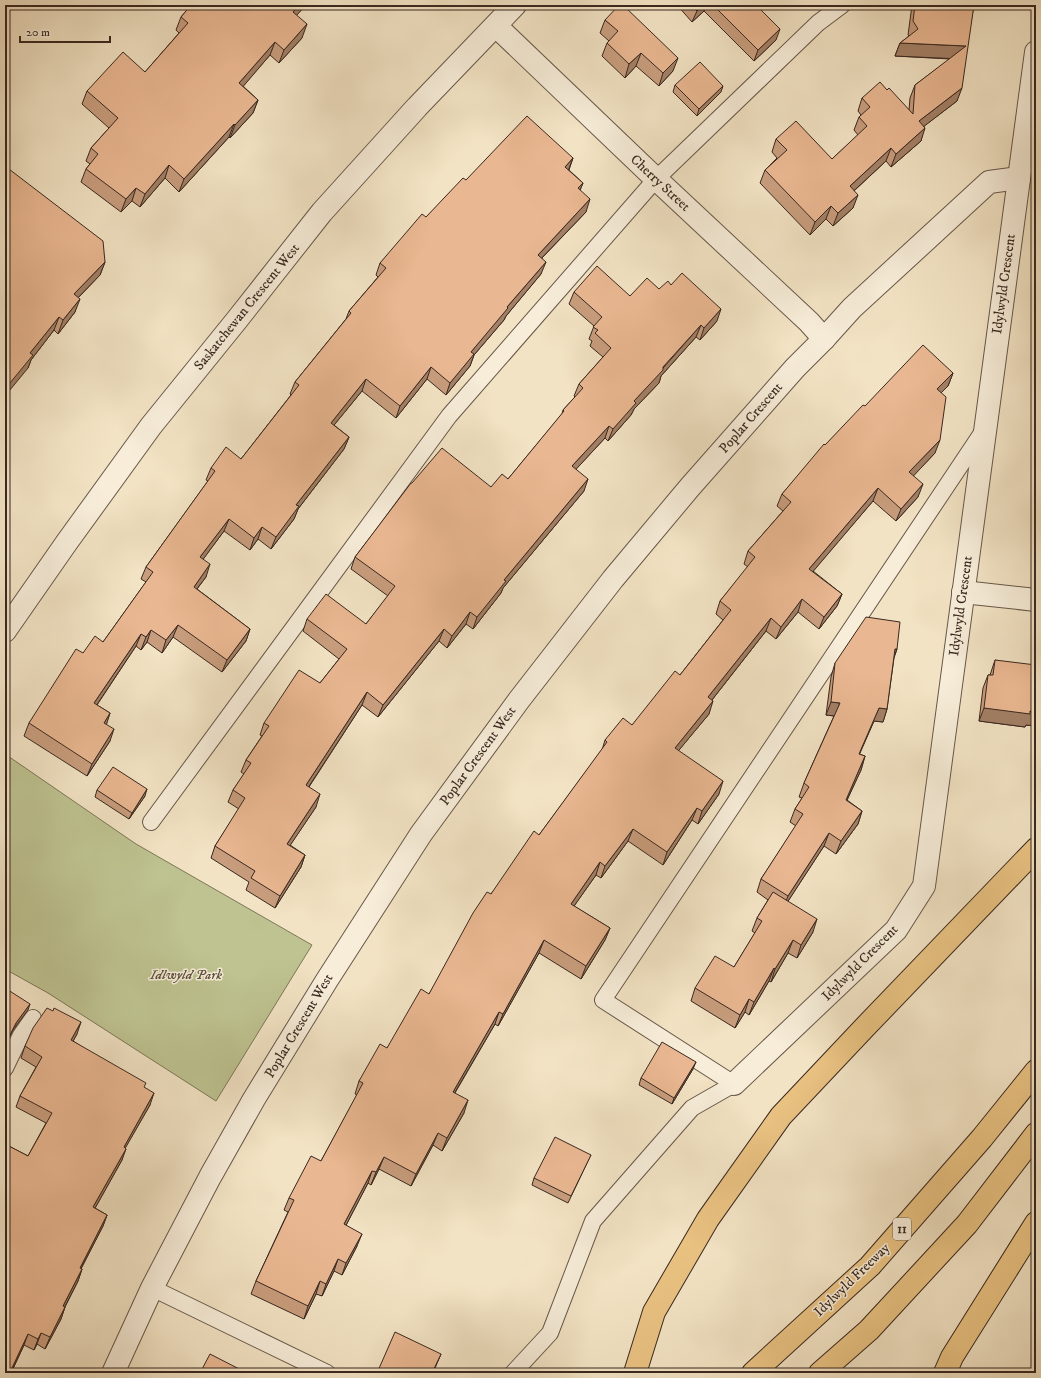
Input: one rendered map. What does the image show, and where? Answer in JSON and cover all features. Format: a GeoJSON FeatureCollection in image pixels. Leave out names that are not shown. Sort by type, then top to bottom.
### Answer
{"type":"FeatureCollection","features":[{"type":"Feature","properties":{"kind":"highway"},"geometry":{"type":"LineString","coordinates":[[635,1373],[654,1312],[708,1219],[781,1116],[1036,849]]}},
{"type":"Feature","properties":{"kind":"highway","name":"Idylwyld Freeway"},"geometry":{"type":"LineString","coordinates":[[753,1373],[870,1266],[982,1138],[1036,1071]]}},
{"type":"Feature","properties":{"kind":"highway"},"geometry":{"type":"LineString","coordinates":[[820,1373],[869,1330],[967,1224],[1036,1134]]}},
{"type":"Feature","properties":{"kind":"highway"},"geometry":{"type":"LineString","coordinates":[[945,1373],[952,1357],[1036,1223]]}},
{"type":"Feature","properties":{"kind":"street","name":"Saskatchewan Crescent West"},"geometry":{"type":"LineString","coordinates":[[5,631],[151,426],[322,212],[417,107],[516,5]]}},
{"type":"Feature","properties":{"kind":"street","name":"Cherry Street"},"geometry":{"type":"LineString","coordinates":[[496,26],[656,180],[809,322],[824,339]]}},
{"type":"Feature","properties":{"kind":"street","name":"Idylwyld Crescent"},"geometry":{"type":"LineString","coordinates":[[734,1084],[896,930],[924,886],[1019,178],[1032,105],[1036,52]]}},
{"type":"Feature","properties":{"kind":"street","name":"Poplar Crescent"},"geometry":{"type":"LineString","coordinates":[[519,700],[613,579],[690,487],[795,368],[852,308],[989,182],[1019,178]]}},
{"type":"Feature","properties":{"kind":"street"},"geometry":{"type":"LineString","coordinates":[[963,592],[1036,600]]}},
{"type":"Feature","properties":{"kind":"street","name":"Poplar Crescent West"},"geometry":{"type":"LineString","coordinates":[[113,1373],[152,1288],[210,1177],[254,1099],[326,980],[421,834],[519,700]]}},
{"type":"Feature","properties":{"kind":"lane"},"geometry":{"type":"LineString","coordinates":[[151,822],[449,416],[656,180],[818,23],[842,5]]}},
{"type":"Feature","properties":{"kind":"lane"},"geometry":{"type":"LineString","coordinates":[[513,1373],[550,1333],[593,1221],[692,1108],[734,1084],[603,1000],[985,429]]}},
{"type":"Feature","properties":{"kind":"lane"},"geometry":{"type":"LineString","coordinates":[[5,1068],[32,1018]]}},
{"type":"Feature","properties":{"kind":"lane"},"geometry":{"type":"LineString","coordinates":[[152,1288],[327,1373]]}},
{"type":"Feature","properties":{"kind":"green space","name":"Idlwyld Park"},"geometry":{"type":"Polygon","coordinates":[[[5,754],[136,844],[312,945],[216,1101],[48,993],[5,969],[5,754]]]}},
{"type":"Feature","properties":{"kind":"building"},"geometry":{"type":"Polygon","coordinates":[[[191,5],[299,5],[293,12],[307,24],[284,50],[275,42],[239,83],[258,100],[184,179],[169,165],[145,194],[136,188],[126,199],[86,169],[98,154],[91,148],[118,118],[87,91],[123,52],[145,72],[188,23],[181,17],[191,5]]]}},
{"type":"Feature","properties":{"kind":"building"},"geometry":{"type":"Polygon","coordinates":[[[619,5],[623,5],[678,58],[663,73],[641,53],[629,64],[607,43],[618,31],[605,20],[619,5]]]}},
{"type":"Feature","properties":{"kind":"building"},"geometry":{"type":"Polygon","coordinates":[[[691,5],[703,5],[697,11],[691,5]]]}},
{"type":"Feature","properties":{"kind":"building"},"geometry":{"type":"Polygon","coordinates":[[[713,5],[756,5],[780,29],[758,50],[713,5]]]}},
{"type":"Feature","properties":{"kind":"building"},"geometry":{"type":"Polygon","coordinates":[[[915,5],[974,5],[962,88],[919,121],[925,128],[896,154],[891,148],[850,186],[858,195],[838,213],[831,206],[815,222],[765,170],[787,150],[776,139],[796,121],[832,159],[867,126],[859,117],[870,107],[862,98],[880,82],[887,90],[889,88],[913,114],[915,85],[966,46],[900,43],[918,29],[913,21],[915,5]]]}},
{"type":"Feature","properties":{"kind":"building"},"geometry":{"type":"Polygon","coordinates":[[[700,62],[723,86],[699,109],[675,85],[700,62]]]}},
{"type":"Feature","properties":{"kind":"building"},"geometry":{"type":"Polygon","coordinates":[[[527,116],[573,158],[565,167],[583,183],[578,188],[590,199],[538,255],[546,262],[471,352],[474,354],[450,383],[431,367],[400,406],[366,379],[331,423],[349,437],[296,505],[299,506],[276,537],[262,527],[254,538],[229,519],[200,557],[210,564],[194,587],[250,629],[227,660],[178,625],[166,640],[151,630],[146,637],[141,634],[94,703],[110,713],[104,723],[114,729],[92,764],[29,723],[76,649],[83,653],[95,636],[103,642],[153,572],[146,567],[215,471],[211,468],[226,447],[241,459],[299,385],[295,382],[351,313],[349,311],[386,268],[380,263],[422,214],[426,217],[463,178],[466,180],[527,116]]]}},
{"type":"Feature","properties":{"kind":"building"},"geometry":{"type":"Polygon","coordinates":[[[5,166],[103,241],[105,262],[74,294],[80,299],[63,320],[59,317],[30,353],[33,355],[5,389],[5,166]]]}},
{"type":"Feature","properties":{"kind":"building"},"geometry":{"type":"Polygon","coordinates":[[[597,266],[630,296],[647,278],[659,289],[668,281],[671,285],[682,273],[721,309],[704,328],[701,325],[663,367],[663,370],[634,401],[636,403],[613,429],[609,426],[572,466],[588,479],[504,580],[506,581],[477,617],[470,612],[452,636],[444,629],[383,705],[367,692],[306,785],[320,794],[287,844],[305,855],[280,896],[251,878],[255,871],[215,846],[245,798],[233,790],[251,763],[246,760],[269,726],[264,723],[299,670],[320,683],[347,649],[307,619],[326,594],[366,624],[395,586],[355,557],[411,483],[442,448],[491,487],[502,474],[508,479],[564,411],[563,410],[583,388],[579,384],[611,348],[595,333],[598,330],[593,327],[602,317],[574,292],[597,266]]]}},
{"type":"Feature","properties":{"kind":"building"},"geometry":{"type":"Polygon","coordinates":[[[923,345],[953,373],[937,389],[946,397],[940,440],[909,472],[923,484],[901,509],[878,488],[809,569],[842,594],[824,617],[802,599],[781,627],[771,618],[708,697],[713,701],[675,748],[723,781],[702,811],[697,808],[667,852],[633,829],[605,866],[600,862],[571,904],[610,928],[586,966],[544,940],[503,1014],[499,1012],[453,1092],[468,1100],[447,1138],[438,1133],[416,1174],[384,1157],[376,1172],[372,1171],[344,1224],[362,1234],[346,1263],[338,1259],[326,1284],[320,1281],[308,1306],[256,1281],[294,1200],[289,1198],[311,1156],[321,1161],[363,1083],[359,1081],[380,1044],[387,1048],[421,989],[429,994],[473,913],[487,892],[491,894],[534,831],[539,835],[607,742],[605,740],[623,718],[632,725],[675,671],[680,675],[731,610],[720,601],[755,557],[748,551],[791,502],[782,494],[824,444],[825,445],[863,405],[865,406],[923,345]]]}},
{"type":"Feature","properties":{"kind":"building"},"geometry":{"type":"Polygon","coordinates":[[[866,617],[900,622],[887,709],[879,708],[859,754],[865,756],[846,800],[862,811],[841,841],[829,833],[788,896],[761,879],[803,814],[795,809],[809,787],[804,783],[840,703],[831,702],[835,663],[866,617]]]}},
{"type":"Feature","properties":{"kind":"building"},"geometry":{"type":"Polygon","coordinates":[[[995,660],[1036,665],[1036,712],[1030,711],[1030,714],[984,708],[988,675],[993,675],[995,660]]]}},
{"type":"Feature","properties":{"kind":"building"},"geometry":{"type":"Polygon","coordinates":[[[113,767],[147,789],[132,813],[97,790],[113,767]]]}},
{"type":"Feature","properties":{"kind":"building"},"geometry":{"type":"Polygon","coordinates":[[[773,892],[817,919],[801,945],[793,940],[754,1002],[749,999],[740,1015],[695,988],[715,956],[734,967],[762,921],[757,918],[773,892]]]}},
{"type":"Feature","properties":{"kind":"building"},"geometry":{"type":"Polygon","coordinates":[[[5,988],[30,1004],[16,1023],[7,1041],[5,1040],[5,988]]]}},
{"type":"Feature","properties":{"kind":"building"},"geometry":{"type":"Polygon","coordinates":[[[47,1008],[53,1011],[54,1008],[81,1022],[71,1040],[146,1083],[144,1087],[154,1093],[124,1147],[126,1149],[93,1207],[107,1215],[80,1268],[82,1269],[63,1306],[65,1307],[50,1337],[41,1333],[38,1339],[28,1334],[11,1370],[6,1368],[5,1370],[5,1144],[28,1156],[52,1113],[20,1096],[42,1057],[25,1046],[33,1028],[47,1008]]]}},
{"type":"Feature","properties":{"kind":"building"},"geometry":{"type":"Polygon","coordinates":[[[662,1042],[696,1062],[674,1098],[641,1078],[662,1042]]]}},
{"type":"Feature","properties":{"kind":"building"},"geometry":{"type":"Polygon","coordinates":[[[555,1137],[591,1155],[571,1196],[534,1178],[555,1137]]]}},
{"type":"Feature","properties":{"kind":"building"},"geometry":{"type":"Polygon","coordinates":[[[395,1332],[441,1354],[432,1373],[377,1373],[395,1332]]]}},
{"type":"Feature","properties":{"kind":"building"},"geometry":{"type":"Polygon","coordinates":[[[210,1354],[247,1373],[200,1373],[210,1354]]]}}]}
